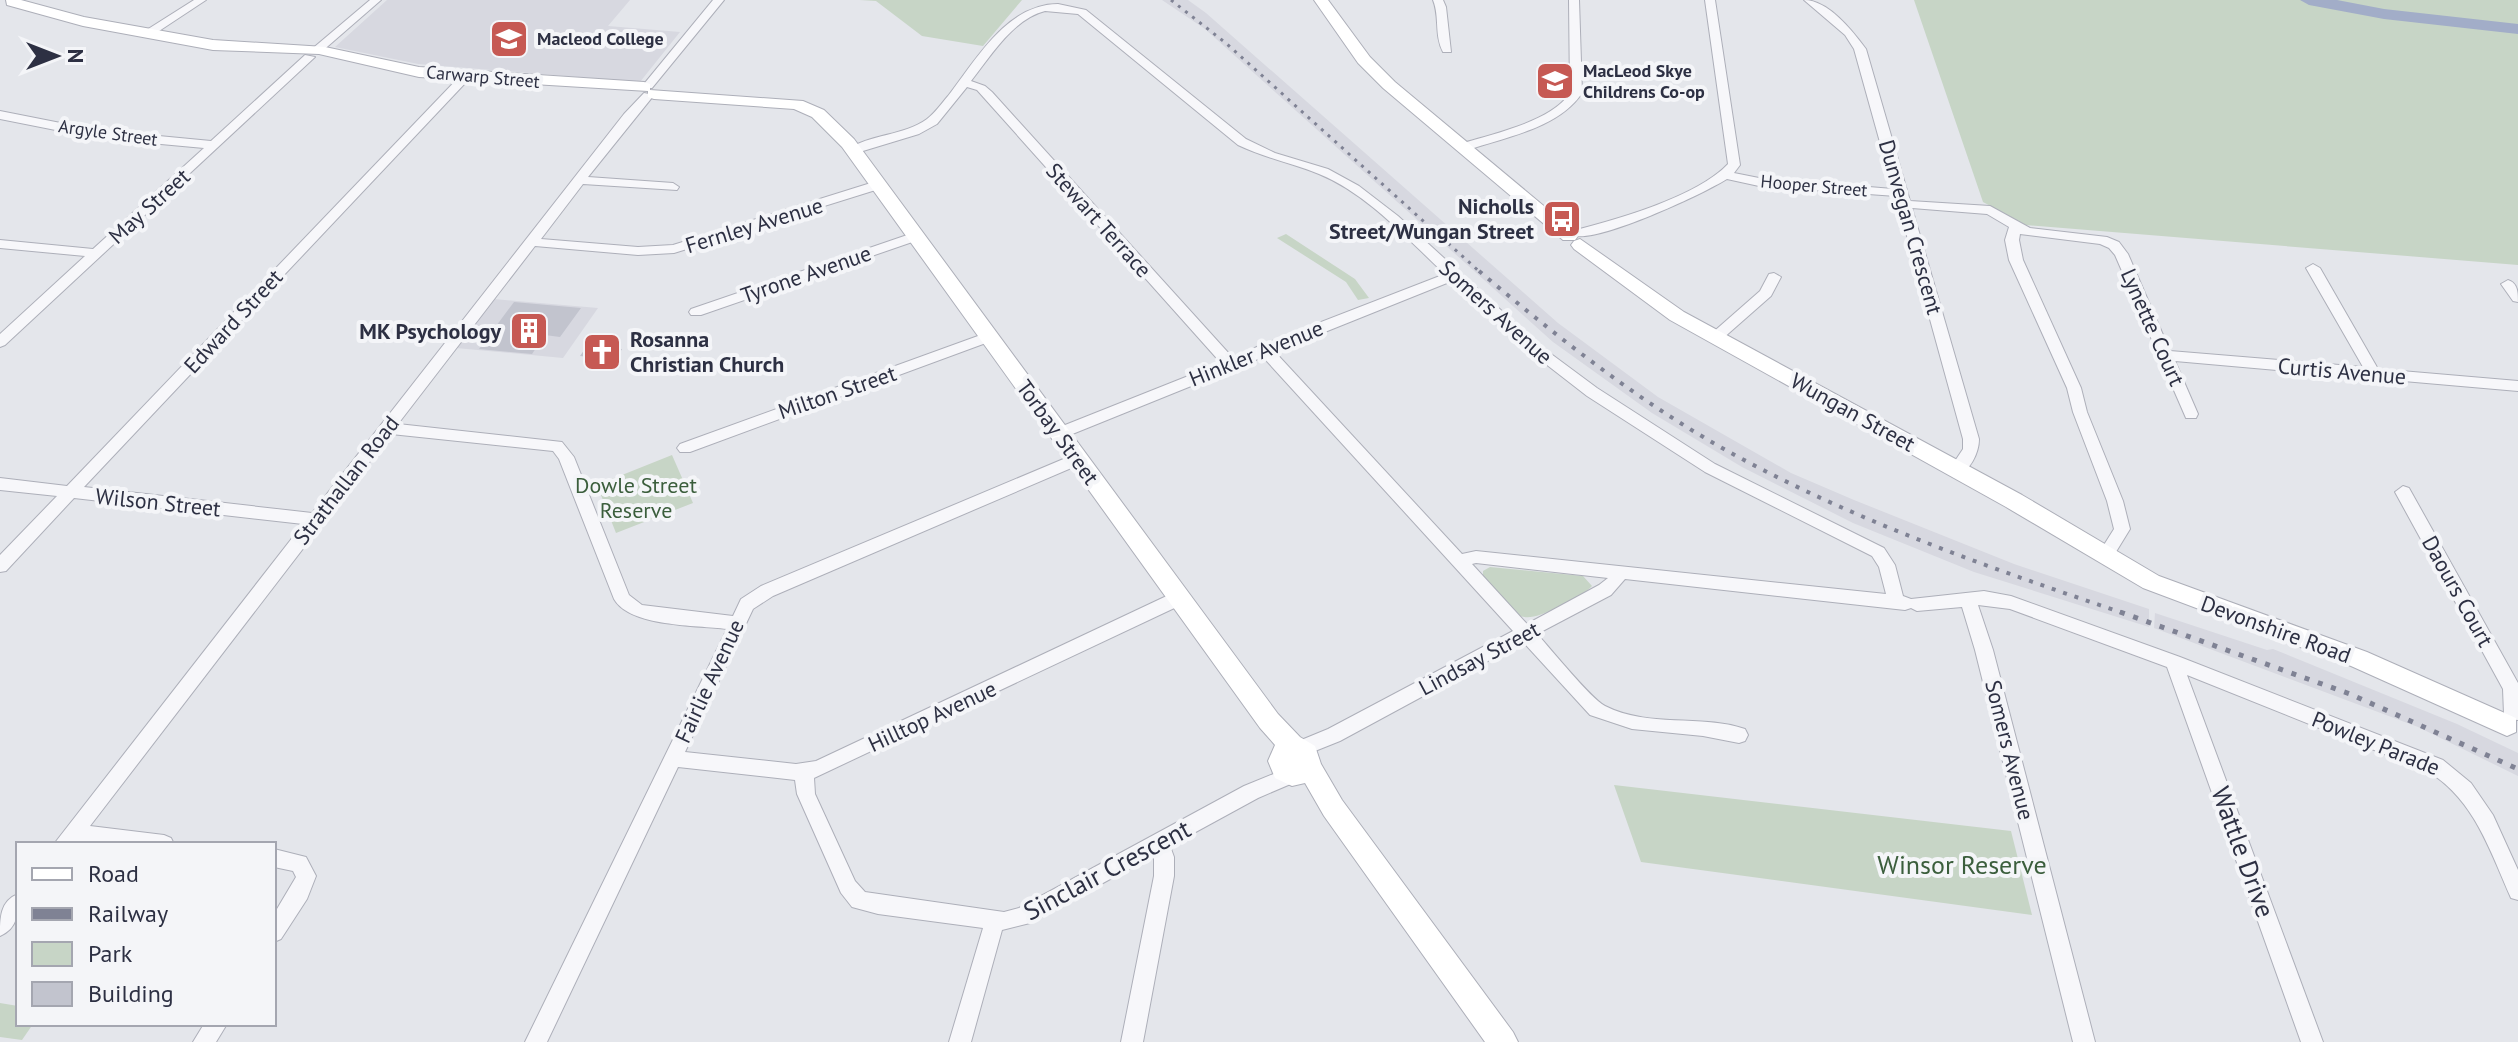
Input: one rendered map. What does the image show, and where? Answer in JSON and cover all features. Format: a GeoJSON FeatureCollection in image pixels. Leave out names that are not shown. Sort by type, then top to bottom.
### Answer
{"type":"FeatureCollection","features":[{"type":"Feature","properties":{"kind":"street"},"geometry":{"type":"LineString","coordinates":[[149,33],[201,0]]}},
{"type":"Feature","properties":{"kind":"street","name":"May Street"},"geometry":{"type":"LineString","coordinates":[[0,342],[376,0]]}},
{"type":"Feature","properties":{"kind":"street","name":"Strathallan Road"},"geometry":{"type":"LineString","coordinates":[[69,838],[719,0]]}},
{"type":"Feature","properties":{"kind":"street"},"geometry":{"type":"LineString","coordinates":[[1438,0],[1443,11],[1440,51],[1461,51]]}},
{"type":"Feature","properties":{"kind":"street"},"geometry":{"type":"LineString","coordinates":[[1464,147],[1557,113],[1572,103],[1576,93],[1574,0]]}},
{"type":"Feature","properties":{"kind":"street"},"geometry":{"type":"LineString","coordinates":[[1581,238],[1727,175],[1735,161],[1710,0]]}},
{"type":"Feature","properties":{"kind":"street","name":"Dunvegan Crescent"},"geometry":{"type":"LineString","coordinates":[[1809,0],[1857,43],[1971,439],[1971,450],[1957,470]]}},
{"type":"Feature","properties":{"kind":"street","name":"Wungan Street"},"geometry":{"type":"LineString","coordinates":[[1316,2],[1334,17],[1376,73],[1550,217],[1581,238],[1604,263],[1657,303],[2105,556]]}},
{"type":"Feature","properties":{"kind":"street","name":"Carwarp Street"},"geometry":{"type":"LineString","coordinates":[[13,3],[83,21],[213,45],[317,54],[405,70],[819,108]]}},
{"type":"Feature","properties":{"kind":"street"},"geometry":{"type":"LineString","coordinates":[[851,146],[928,125],[1023,17],[1048,7]]}},
{"type":"Feature","properties":{"kind":"street","name":"Somers Avenue"},"geometry":{"type":"LineString","coordinates":[[1048,7],[1089,19],[1228,134],[1254,150],[1324,172],[1355,189],[1549,360],[1631,419],[1710,468],[1878,552],[1887,565],[1896,602]]}},
{"type":"Feature","properties":{"kind":"street","name":"Edward Street"},"geometry":{"type":"LineString","coordinates":[[0,566],[466,76]]}},
{"type":"Feature","properties":{"kind":"street","name":"Stewart Terrace"},"geometry":{"type":"LineString","coordinates":[[966,83],[988,94],[1229,363]]}},
{"type":"Feature","properties":{"kind":"street","name":"Torbay Street"},"geometry":{"type":"LineString","coordinates":[[819,108],[851,146],[1503,1042]]}},
{"type":"Feature","properties":{"kind":"street","name":"Argyle Street"},"geometry":{"type":"LineString","coordinates":[[0,115],[96,134],[216,145]]}},
{"type":"Feature","properties":{"kind":"street","name":"Hooper Street"},"geometry":{"type":"LineString","coordinates":[[1727,175],[1759,182],[1990,210],[2033,234],[2094,239],[2111,244]]}},
{"type":"Feature","properties":{"kind":"street"},"geometry":{"type":"LineString","coordinates":[[579,180],[673,187]]}},
{"type":"Feature","properties":{"kind":"street","name":"Fernley Avenue"},"geometry":{"type":"LineString","coordinates":[[531,242],[638,251],[674,249],[878,185]]}},
{"type":"Feature","properties":{"kind":"street"},"geometry":{"type":"LineString","coordinates":[[2016,227],[2012,240],[2016,260],[2074,388],[2080,412],[2118,510],[2122,529],[2105,556]]}},
{"type":"Feature","properties":{"kind":"street","name":"Tyrone Avenue"},"geometry":{"type":"LineString","coordinates":[[696,312],[916,236]]}},
{"type":"Feature","properties":{"kind":"street"},"geometry":{"type":"LineString","coordinates":[[0,244],[97,253]]}},
{"type":"Feature","properties":{"kind":"street","name":"Lynette Court"},"geometry":{"type":"LineString","coordinates":[[2111,244],[2121,254],[2191,414]]}},
{"type":"Feature","properties":{"kind":"street"},"geometry":{"type":"LineString","coordinates":[[2313,268],[2374,374]]}},
{"type":"Feature","properties":{"kind":"street","name":"Hinkler Avenue"},"geometry":{"type":"LineString","coordinates":[[1060,433],[1454,275]]}},
{"type":"Feature","properties":{"kind":"street"},"geometry":{"type":"LineString","coordinates":[[1716,337],[1766,293],[1774,277]]}},
{"type":"Feature","properties":{"kind":"street"},"geometry":{"type":"LineString","coordinates":[[2508,284],[2518,298]]}},
{"type":"Feature","properties":{"kind":"street","name":"Milton Street"},"geometry":{"type":"LineString","coordinates":[[685,448],[989,337]]}},
{"type":"Feature","properties":{"kind":"street"},"geometry":{"type":"LineString","coordinates":[[1264,349],[1586,701],[1613,718],[1655,727],[1723,731],[1739,735]]}},
{"type":"Feature","properties":{"kind":"street","name":"Curtis Avenue"},"geometry":{"type":"LineString","coordinates":[[2165,355],[2518,386]]}},
{"type":"Feature","properties":{"kind":"street"},"geometry":{"type":"LineString","coordinates":[[386,428],[557,446],[566,457],[622,599],[629,607],[640,612],[736,623]]}},
{"type":"Feature","properties":{"kind":"street","name":"Fairlie Avenue"},"geometry":{"type":"LineString","coordinates":[[536,1042],[747,604],[767,591],[1078,459]]}},
{"type":"Feature","properties":{"kind":"street","name":"Wilson Street"},"geometry":{"type":"LineString","coordinates":[[0,484],[316,519]]}},
{"type":"Feature","properties":{"kind":"street","name":"Daours Court"},"geometry":{"type":"LineString","coordinates":[[2403,492],[2514,713]]}},
{"type":"Feature","properties":{"kind":"street","name":"Devonshire Road"},"geometry":{"type":"LineString","coordinates":[[2105,556],[2151,582],[2188,598],[2347,654],[2449,697],[2514,713]]}},
{"type":"Feature","properties":{"kind":"street"},"geometry":{"type":"LineString","coordinates":[[1463,566],[1505,563],[1917,604],[2000,606],[2029,611],[2174,662]]}},
{"type":"Feature","properties":{"kind":"street","name":"Lindsay Street"},"geometry":{"type":"LineString","coordinates":[[1296,761],[1334,735],[1605,590],[1618,574]]}},
{"type":"Feature","properties":{"kind":"street","name":"Hilltop Avenue"},"geometry":{"type":"LineString","coordinates":[[672,758],[804,772],[826,766],[1179,598]]}},
{"type":"Feature","properties":{"kind":"street","name":"Somers Avenue"},"geometry":{"type":"LineString","coordinates":[[1969,604],[1988,664],[2084,1042]]}},
{"type":"Feature","properties":{"kind":"street","name":"Powley Parade"},"geometry":{"type":"LineString","coordinates":[[2174,662],[2446,771],[2468,791],[2518,891]]}},
{"type":"Feature","properties":{"kind":"street","name":"Wattle Drive"},"geometry":{"type":"LineString","coordinates":[[2174,662],[2312,1042]]}},
{"type":"Feature","properties":{"kind":"street","name":"Sinclair Crescent"},"geometry":{"type":"LineString","coordinates":[[804,772],[806,794],[848,887],[859,900],[995,920],[1023,916],[1251,792],[1296,761]]}},
{"type":"Feature","properties":{"kind":"street"},"geometry":{"type":"LineString","coordinates":[[69,838],[132,842]]}},
{"type":"Feature","properties":{"kind":"street"},"geometry":{"type":"LineString","coordinates":[[1132,1042],[1164,876],[1159,842]]}},
{"type":"Feature","properties":{"kind":"street"},"geometry":{"type":"LineString","coordinates":[[276,858],[299,863],[306,876],[300,892],[276,929]]}},
{"type":"Feature","properties":{"kind":"street"},"geometry":{"type":"LineString","coordinates":[[0,926],[16,906]]}},
{"type":"Feature","properties":{"kind":"street"},"geometry":{"type":"LineString","coordinates":[[960,1042],[995,920]]}},
{"type":"Feature","properties":{"kind":"shaded area","name":"Macleod College"},"geometry":{"type":"Polygon","coordinates":[[[387,0],[630,0],[608,26],[680,32],[640,82],[418,64],[335,47],[387,0]]]}},
{"type":"Feature","properties":{"kind":"shaded area"},"geometry":{"type":"Polygon","coordinates":[[[1162,0],[1188,0],[1206,13],[1558,323],[1658,397],[1791,473],[2014,564],[2149,609],[2149,627],[1974,572],[1853,523],[1742,467],[1652,413],[1553,342],[1205,29],[1162,0]]]}},
{"type":"Feature","properties":{"kind":"shaded area"},"geometry":{"type":"Polygon","coordinates":[[[494,299],[598,308],[563,358],[456,348],[494,299]]]}},
{"type":"Feature","properties":{"kind":"shaded area"},"geometry":{"type":"Polygon","coordinates":[[[2155,613],[2267,650],[2273,649],[2457,724],[2518,753],[2518,776],[2418,727],[2154,628],[2155,613]]]}},
{"type":"Feature","properties":{"kind":"green space"},"geometry":{"type":"Polygon","coordinates":[[[860,0],[1022,0],[983,46],[922,36],[876,1],[860,0]]]}},
{"type":"Feature","properties":{"kind":"green space"},"geometry":{"type":"Polygon","coordinates":[[[1914,0],[2518,0],[2518,265],[2026,225],[1983,202],[1914,0]]]}},
{"type":"Feature","properties":{"kind":"green space"},"geometry":{"type":"Polygon","coordinates":[[[1286,234],[1355,279],[1369,298],[1358,300],[1346,282],[1277,238],[1286,234]]]}},
{"type":"Feature","properties":{"kind":"green space","name":"Dowle Street Reserve"},"geometry":{"type":"Polygon","coordinates":[[[672,455],[693,503],[616,533],[597,485],[672,455]]]}},
{"type":"Feature","properties":{"kind":"green space"},"geometry":{"type":"Polygon","coordinates":[[[1490,567],[1583,576],[1592,586],[1581,595],[1544,613],[1523,617],[1508,608],[1483,578],[1483,571],[1490,567]]]}},
{"type":"Feature","properties":{"kind":"green space","name":"Winsor Reserve"},"geometry":{"type":"Polygon","coordinates":[[[1614,785],[2011,831],[2032,915],[1641,862],[1614,785]]]}},
{"type":"Feature","properties":{"kind":"green space"},"geometry":{"type":"Polygon","coordinates":[[[0,1003],[16,1006],[16,1026],[32,1026],[22,1040],[0,1037],[0,1003]]]}},
{"type":"Feature","properties":{"kind":"building"},"geometry":{"type":"Polygon","coordinates":[[[514,302],[581,308],[560,337],[545,335],[532,354],[479,349],[514,302]]]}},
{"type":"Feature","properties":{"kind":"building","name":"Rosanna Christian Church"},"geometry":{"type":"Polygon","coordinates":[[[587,346],[622,349],[616,360],[580,356],[587,346]]]}},
{"type":"Feature","properties":{"kind":"waterway"},"geometry":{"type":"LineString","coordinates":[[2309,0],[2384,14],[2518,29]]}},
{"type":"Feature","properties":{"kind":"railway"},"geometry":{"type":"LineString","coordinates":[[1171,0],[1227,44],[1481,273]]}},
{"type":"Feature","properties":{"kind":"railway"},"geometry":{"type":"LineString","coordinates":[[1479,271],[1607,373],[1674,419],[1744,460],[1884,526],[2126,614]]}},
{"type":"Feature","properties":{"kind":"railway"},"geometry":{"type":"LineString","coordinates":[[2120,612],[2350,694],[2518,769]]}},
{"type":"Feature","properties":{"kind":"place","name":"Macleod College"},"geometry":{"type":"Point","coordinates":[509,39]}},
{"type":"Feature","properties":{"kind":"place","name":"MacLeod Skye Childrens Co-op"},"geometry":{"type":"Point","coordinates":[1555,81]}},
{"type":"Feature","properties":{"kind":"place","name":"Nicholls Street/Wungan Street"},"geometry":{"type":"Point","coordinates":[1562,219]}},
{"type":"Feature","properties":{"kind":"place","name":"MK Psychology"},"geometry":{"type":"Point","coordinates":[529,331]}},
{"type":"Feature","properties":{"kind":"place","name":"Rosanna Christian Church"},"geometry":{"type":"Point","coordinates":[602,352]}}]}
